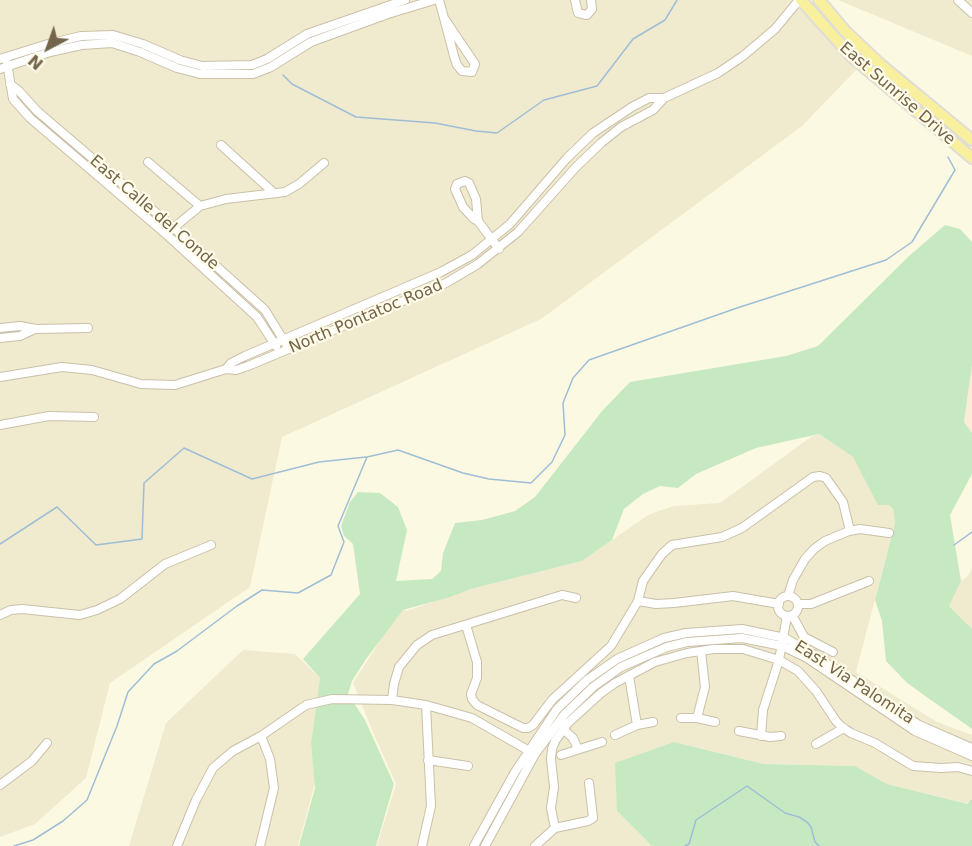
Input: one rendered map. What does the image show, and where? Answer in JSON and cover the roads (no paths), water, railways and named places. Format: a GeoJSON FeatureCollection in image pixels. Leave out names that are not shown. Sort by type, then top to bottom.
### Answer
{"type":"FeatureCollection","features":[{"type":"Feature","properties":{"kind":"main road","name":"East Sunrise Drive"},"geometry":{"type":"LineString","coordinates":[[800,0],[852,57],[972,158]]}},
{"type":"Feature","properties":{"kind":"main road","name":"East Sunrise Drive"},"geometry":{"type":"LineString","coordinates":[[819,0],[846,31],[881,65],[972,140]]}},
{"type":"Feature","properties":{"kind":"street"},"geometry":{"type":"LineString","coordinates":[[3,59],[74,38],[113,35],[202,66],[252,65],[267,59],[307,34],[405,0]]}},
{"type":"Feature","properties":{"kind":"street"},"geometry":{"type":"LineString","coordinates":[[4,68],[50,52],[82,45],[112,43],[140,51],[177,68],[200,74],[254,74],[271,67],[311,42],[434,0]]}},
{"type":"Feature","properties":{"kind":"street"},"geometry":{"type":"LineString","coordinates":[[439,0],[456,65],[462,71],[472,72],[475,64],[444,18]]}},
{"type":"Feature","properties":{"kind":"street"},"geometry":{"type":"LineString","coordinates":[[575,0],[578,13],[587,15],[592,9],[591,0]]}},
{"type":"Feature","properties":{"kind":"street","name":"North Pontatoc Road"},"geometry":{"type":"LineString","coordinates":[[0,377],[69,367],[92,370],[141,384],[161,386],[192,381],[226,369],[248,366],[446,283],[478,264],[518,232],[601,142],[621,127],[653,110],[664,98],[718,73],[743,56],[775,29],[800,0]]}},
{"type":"Feature","properties":{"kind":"street"},"geometry":{"type":"LineString","coordinates":[[958,0],[972,13]]}},
{"type":"Feature","properties":{"kind":"street","name":"East Calle del Conde"},"geometry":{"type":"LineString","coordinates":[[3,59],[13,99],[30,118],[167,235],[257,317],[275,343],[279,354]]}},
{"type":"Feature","properties":{"kind":"street","name":"East Calle del Conde"},"geometry":{"type":"LineString","coordinates":[[10,84],[20,91],[37,111],[174,228],[265,310],[289,350]]}},
{"type":"Feature","properties":{"kind":"street","name":"North Pontatoc Road"},"geometry":{"type":"LineString","coordinates":[[226,369],[231,363],[441,272],[472,255],[510,224],[567,158],[593,133],[614,117],[649,98],[664,98]]}},
{"type":"Feature","properties":{"kind":"street"},"geometry":{"type":"LineString","coordinates":[[221,145],[274,193]]}},
{"type":"Feature","properties":{"kind":"street"},"geometry":{"type":"LineString","coordinates":[[88,168],[94,161]]}},
{"type":"Feature","properties":{"kind":"street"},"geometry":{"type":"LineString","coordinates":[[148,162],[200,206]]}},
{"type":"Feature","properties":{"kind":"street"},"geometry":{"type":"LineString","coordinates":[[167,235],[200,206],[226,199],[285,192],[324,164]]}},
{"type":"Feature","properties":{"kind":"street"},"geometry":{"type":"LineString","coordinates":[[478,221],[476,199],[469,183],[465,181],[458,184],[455,189],[458,197],[499,249]]}},
{"type":"Feature","properties":{"kind":"street"},"geometry":{"type":"LineString","coordinates":[[0,328],[20,326],[36,329],[88,328]]}},
{"type":"Feature","properties":{"kind":"street"},"geometry":{"type":"LineString","coordinates":[[0,338],[20,336],[36,329]]}},
{"type":"Feature","properties":{"kind":"street"},"geometry":{"type":"LineString","coordinates":[[0,425],[49,416],[94,417]]}},
{"type":"Feature","properties":{"kind":"street"},"geometry":{"type":"LineString","coordinates":[[466,626],[477,662],[477,678],[471,694],[471,702],[526,729],[533,725],[552,700],[611,646],[638,601],[644,581],[662,554],[672,545],[722,537],[742,528],[818,475],[826,478],[843,502],[850,531]]}},
{"type":"Feature","properties":{"kind":"street"},"geometry":{"type":"LineString","coordinates":[[788,596],[797,570],[814,549],[825,541],[860,529],[889,533]]}},
{"type":"Feature","properties":{"kind":"street"},"geometry":{"type":"LineString","coordinates":[[0,615],[11,610],[22,609],[80,615],[97,610],[120,599],[165,564],[211,545]]}},
{"type":"Feature","properties":{"kind":"street"},"geometry":{"type":"LineString","coordinates":[[798,604],[811,604],[869,580]]}},
{"type":"Feature","properties":{"kind":"street"},"geometry":{"type":"LineString","coordinates":[[392,700],[399,667],[417,645],[432,634],[466,626],[562,595],[576,598]]}},
{"type":"Feature","properties":{"kind":"street"},"geometry":{"type":"LineString","coordinates":[[638,601],[656,604],[733,596],[778,604]]}},
{"type":"Feature","properties":{"kind":"street"},"geometry":{"type":"LineString","coordinates":[[778,604],[783,597],[796,599],[797,611],[789,615]]}},
{"type":"Feature","properties":{"kind":"street"},"geometry":{"type":"LineString","coordinates":[[778,604],[782,613],[789,615],[804,637],[833,652]]}},
{"type":"Feature","properties":{"kind":"street"},"geometry":{"type":"LineString","coordinates":[[761,736],[763,710],[779,660],[789,615]]}},
{"type":"Feature","properties":{"kind":"street","name":"East Via Palomita"},"geometry":{"type":"LineString","coordinates":[[474,846],[532,752],[564,715],[593,687],[621,667],[667,647],[687,642],[742,638],[783,642],[810,652],[919,724],[972,748]]}},
{"type":"Feature","properties":{"kind":"street","name":"East Via Palomita"},"geometry":{"type":"LineString","coordinates":[[783,642],[915,731],[972,756]]}},
{"type":"Feature","properties":{"kind":"street"},"geometry":{"type":"LineString","coordinates":[[555,828],[551,808],[554,787],[551,759],[555,741],[564,730],[601,693],[615,683],[655,662],[714,649],[743,649],[779,660],[798,671],[808,680],[831,711],[836,722],[851,734],[875,743],[913,766],[958,767],[972,771]]}},
{"type":"Feature","properties":{"kind":"street"},"geometry":{"type":"LineString","coordinates":[[697,718],[705,687],[701,651]]}},
{"type":"Feature","properties":{"kind":"street"},"geometry":{"type":"LineString","coordinates":[[629,676],[637,725]]}},
{"type":"Feature","properties":{"kind":"street"},"geometry":{"type":"LineString","coordinates":[[177,846],[200,791],[213,768],[233,751],[261,736],[306,705],[332,699],[392,700],[426,705],[472,718],[532,752]]}},
{"type":"Feature","properties":{"kind":"street"},"geometry":{"type":"LineString","coordinates":[[422,846],[431,806],[426,705]]}},
{"type":"Feature","properties":{"kind":"street"},"geometry":{"type":"LineString","coordinates":[[681,717],[716,722]]}},
{"type":"Feature","properties":{"kind":"street"},"geometry":{"type":"LineString","coordinates":[[615,735],[637,725],[653,722]]}},
{"type":"Feature","properties":{"kind":"street"},"geometry":{"type":"LineString","coordinates":[[816,744],[844,728]]}},
{"type":"Feature","properties":{"kind":"street"},"geometry":{"type":"LineString","coordinates":[[564,730],[573,738],[578,749]]}},
{"type":"Feature","properties":{"kind":"street"},"geometry":{"type":"LineString","coordinates":[[739,731],[761,736],[781,736]]}},
{"type":"Feature","properties":{"kind":"street"},"geometry":{"type":"LineString","coordinates":[[260,846],[274,788],[270,759],[261,736]]}},
{"type":"Feature","properties":{"kind":"street"},"geometry":{"type":"LineString","coordinates":[[561,755],[602,742]]}},
{"type":"Feature","properties":{"kind":"street"},"geometry":{"type":"LineString","coordinates":[[0,785],[32,761],[47,743]]}},
{"type":"Feature","properties":{"kind":"street","name":"East Via Palomita"},"geometry":{"type":"LineString","coordinates":[[485,846],[532,752]]}},
{"type":"Feature","properties":{"kind":"street"},"geometry":{"type":"LineString","coordinates":[[428,760],[468,766]]}},
{"type":"Feature","properties":{"kind":"street"},"geometry":{"type":"LineString","coordinates":[[535,846],[555,828],[593,818],[589,783]]}},
{"type":"Feature","properties":{"kind":"waterway"},"geometry":{"type":"LineString","coordinates":[[283,75],[292,84],[356,117],[435,123],[497,133],[544,100],[597,86],[633,39],[665,20],[677,0]]}},
{"type":"Feature","properties":{"kind":"waterway"},"geometry":{"type":"LineString","coordinates":[[14,846],[33,840],[63,821],[87,800],[128,692],[154,664],[177,651],[262,590],[298,593],[331,575],[344,542],[338,526],[367,457],[398,450],[463,473],[489,479],[531,483],[552,462],[565,435],[563,403],[573,378],[589,360],[737,308],[886,260],[912,242],[955,170],[948,157]]}},
{"type":"Feature","properties":{"kind":"waterway"},"geometry":{"type":"LineString","coordinates":[[0,544],[57,507],[96,545],[142,539],[144,483],[184,448],[252,479],[319,462],[366,457]]}},
{"type":"Feature","properties":{"kind":"waterway"},"geometry":{"type":"LineString","coordinates":[[954,545],[972,532]]}},
{"type":"Feature","properties":{"kind":"waterway"},"geometry":{"type":"LineString","coordinates":[[685,846],[689,844],[696,820],[747,786],[785,813],[807,822],[819,846]]}}]}
